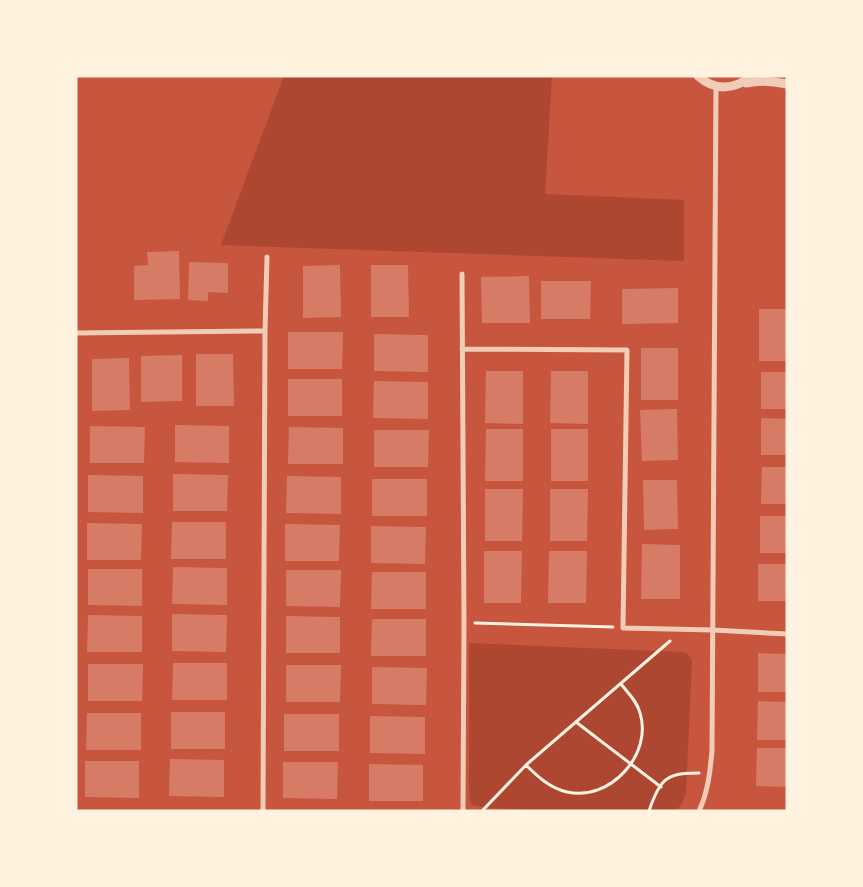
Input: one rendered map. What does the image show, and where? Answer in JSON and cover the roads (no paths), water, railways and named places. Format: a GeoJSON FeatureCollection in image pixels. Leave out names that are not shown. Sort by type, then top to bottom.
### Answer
{"type":"FeatureCollection","features":[{"type":"Feature","properties":{"kind":"street"},"geometry":{"type":"LineString","coordinates":[[698,76],[716,86],[730,87],[755,81],[787,84]]}},
{"type":"Feature","properties":{"kind":"street"},"geometry":{"type":"LineString","coordinates":[[743,83],[752,76]]}},
{"type":"Feature","properties":{"kind":"street"},"geometry":{"type":"LineString","coordinates":[[699,811],[703,803],[710,773],[712,751],[716,86]]}},
{"type":"Feature","properties":{"kind":"street"},"geometry":{"type":"LineString","coordinates":[[262,811],[267,257]]}},
{"type":"Feature","properties":{"kind":"street"},"geometry":{"type":"LineString","coordinates":[[462,274],[463,811]]}},
{"type":"Feature","properties":{"kind":"street"},"geometry":{"type":"LineString","coordinates":[[76,333],[265,331]]}},
{"type":"Feature","properties":{"kind":"street"},"geometry":{"type":"LineString","coordinates":[[462,348],[627,350],[623,628],[787,634]]}}]}
